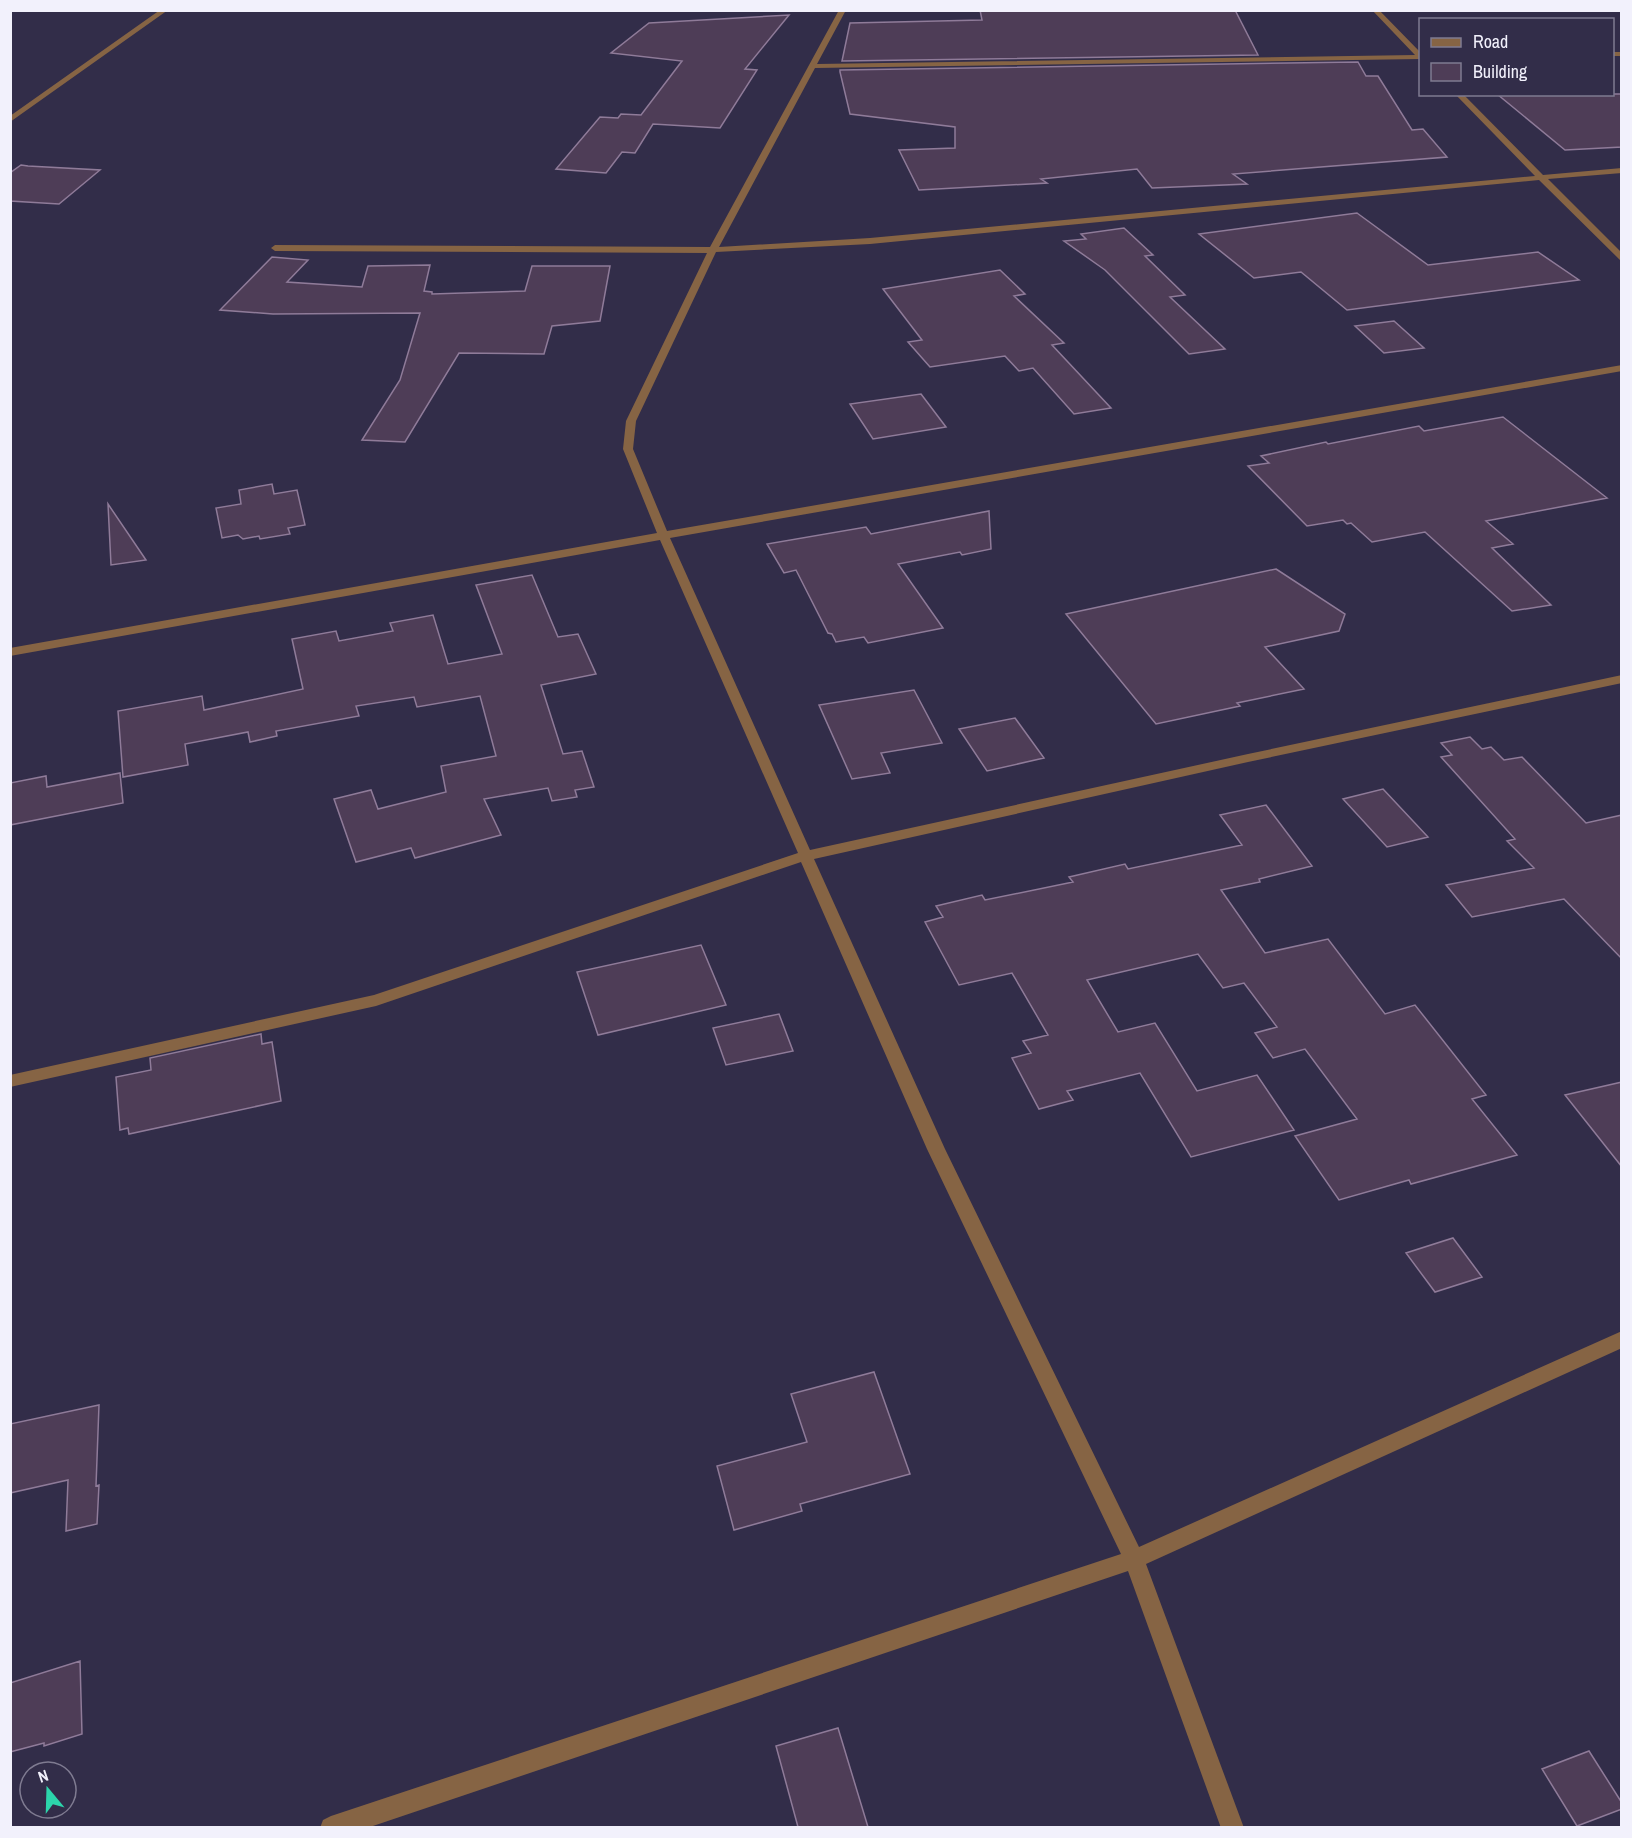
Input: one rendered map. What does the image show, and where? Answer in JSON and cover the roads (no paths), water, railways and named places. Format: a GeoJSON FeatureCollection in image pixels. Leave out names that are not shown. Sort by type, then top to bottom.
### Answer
{"type":"FeatureCollection","features":[{"type":"Feature","properties":{"kind":"street"},"geometry":{"type":"LineString","coordinates":[[10,120],[165,10]]}},
{"type":"Feature","properties":{"kind":"street"},"geometry":{"type":"LineString","coordinates":[[843,10],[713,250],[631,420],[628,449],[663,535],[936,1149],[1134,1559],[1233,1827]]}},
{"type":"Feature","properties":{"kind":"street"},"geometry":{"type":"LineString","coordinates":[[1375,10],[1419,55]]}},
{"type":"Feature","properties":{"kind":"street"},"geometry":{"type":"LineString","coordinates":[[814,66],[1419,56]]}},
{"type":"Feature","properties":{"kind":"street"},"geometry":{"type":"LineString","coordinates":[[1460,96],[1622,259]]}},
{"type":"Feature","properties":{"kind":"street"},"geometry":{"type":"LineString","coordinates":[[275,248],[713,250],[870,241],[1622,170]]}},
{"type":"Feature","properties":{"kind":"street"},"geometry":{"type":"LineString","coordinates":[[10,652],[663,535],[1622,368]]}},
{"type":"Feature","properties":{"kind":"street"},"geometry":{"type":"LineString","coordinates":[[10,1081],[376,1000],[805,856],[1248,758],[1622,679]]}},
{"type":"Feature","properties":{"kind":"street"},"geometry":{"type":"LineString","coordinates":[[331,1827],[1134,1559],[1622,1339]]}}]}
